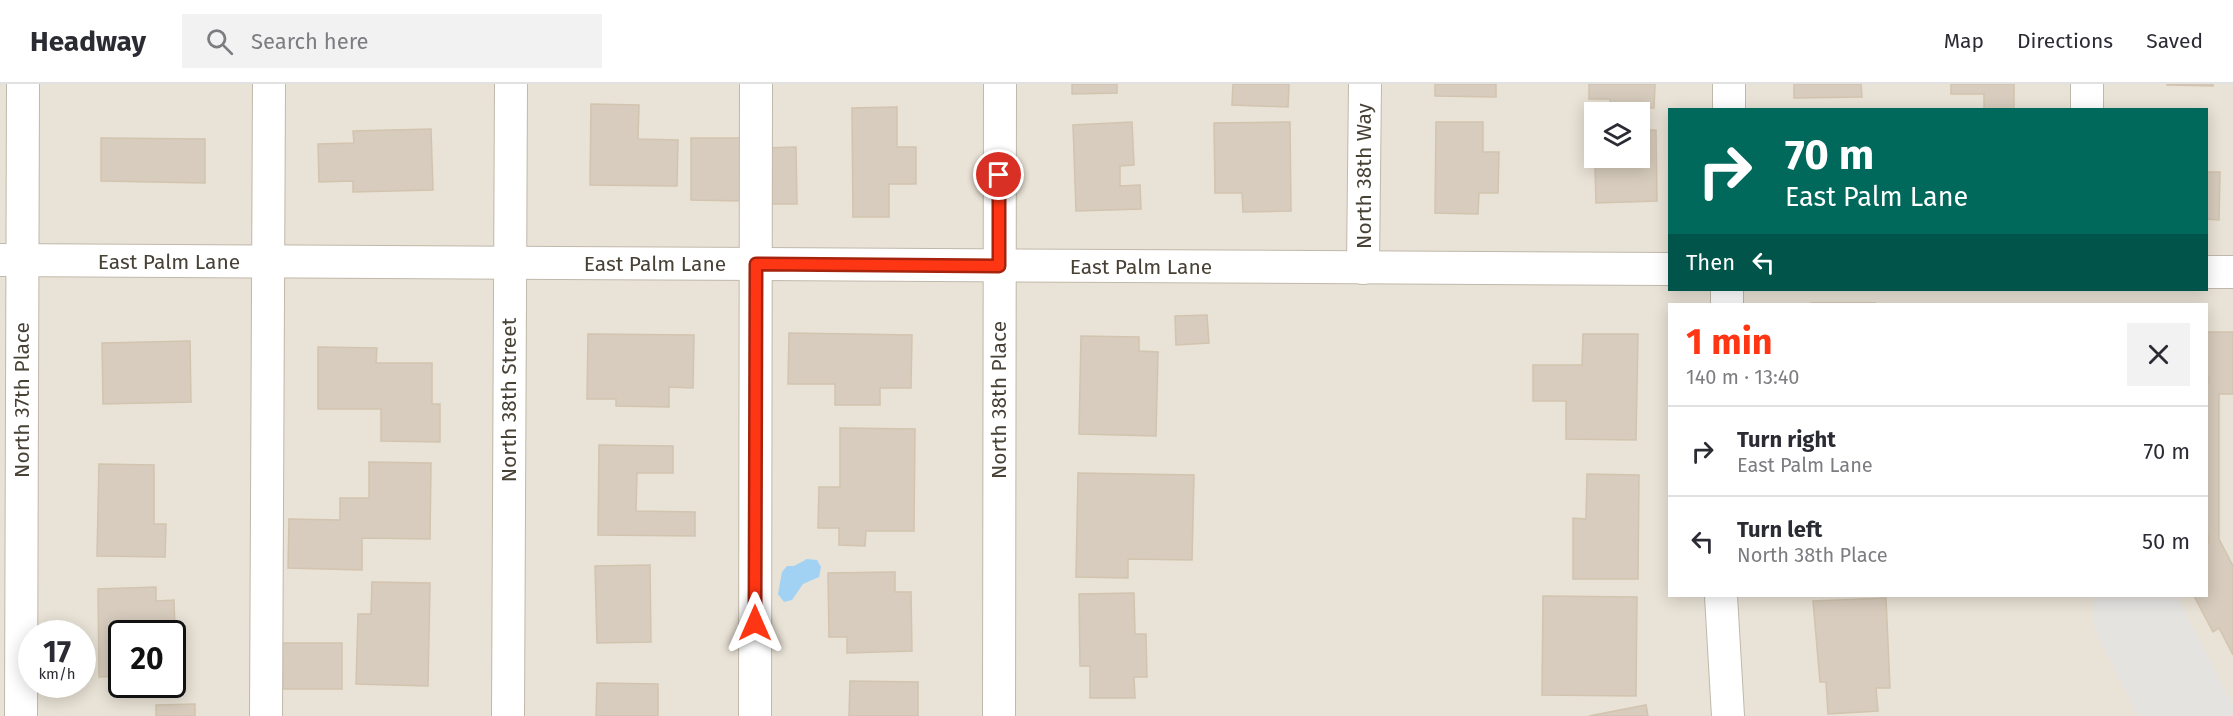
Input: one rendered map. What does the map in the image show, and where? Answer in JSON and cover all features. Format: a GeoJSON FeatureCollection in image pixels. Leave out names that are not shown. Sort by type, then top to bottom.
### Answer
{"type":"FeatureCollection","features":[{"type":"Feature","properties":{"kind":"street","name":"North 37th Place"},"geometry":{"type":"LineString","coordinates":[[21,716],[11,261],[23,84]]}},
{"type":"Feature","properties":{"kind":"street"},"geometry":{"type":"LineString","coordinates":[[266,716],[269,84]]}},
{"type":"Feature","properties":{"kind":"street","name":"North 38th Street"},"geometry":{"type":"LineString","coordinates":[[508,716],[511,84]]}},
{"type":"Feature","properties":{"kind":"street"},"geometry":{"type":"LineString","coordinates":[[755,716],[756,84]]}},
{"type":"Feature","properties":{"kind":"street","name":"North 38th Place"},"geometry":{"type":"LineString","coordinates":[[999,716],[1000,84]]}},
{"type":"Feature","properties":{"kind":"street","name":"North 38th Way"},"geometry":{"type":"LineString","coordinates":[[1364,268],[1365,84]]}},
{"type":"Feature","properties":{"kind":"street"},"geometry":{"type":"LineString","coordinates":[[1729,84],[1729,108]]}},
{"type":"Feature","properties":{"kind":"street"},"geometry":{"type":"LineString","coordinates":[[2087,84],[2087,108]]}},
{"type":"Feature","properties":{"kind":"street","name":"East Palm Lane"},"geometry":{"type":"LineString","coordinates":[[11,261],[1668,269]]}},
{"type":"Feature","properties":{"kind":"street"},"geometry":{"type":"LineString","coordinates":[[2208,272],[2233,272]]}},
{"type":"Feature","properties":{"kind":"street"},"geometry":{"type":"LineString","coordinates":[[1721,597],[1728,716]]}},
{"type":"Feature","properties":{"kind":"shaded area"},"geometry":{"type":"Polygon","coordinates":[[[0,84],[2233,84],[2233,716],[0,716],[0,84]]]}},
{"type":"Feature","properties":{"kind":"shaded area"},"geometry":{"type":"Polygon","coordinates":[[[2093,597],[2178,597],[2233,705],[2233,716],[2138,716],[2093,626],[2093,597]]]}},
{"type":"Feature","properties":{"kind":"water"},"geometry":{"type":"Polygon","coordinates":[[[807,559],[817,560],[821,567],[819,577],[803,584],[792,600],[784,602],[778,594],[782,572],[787,566],[794,566],[807,559]]]}},
{"type":"Feature","properties":{"kind":"building"},"geometry":{"type":"Polygon","coordinates":[[[1072,84],[1117,84],[1117,93],[1072,94],[1072,84]]]}},
{"type":"Feature","properties":{"kind":"building"},"geometry":{"type":"Polygon","coordinates":[[[1233,84],[1289,84],[1288,107],[1232,105],[1233,84]]]}},
{"type":"Feature","properties":{"kind":"building"},"geometry":{"type":"Polygon","coordinates":[[[1435,84],[1496,84],[1496,97],[1435,96],[1435,84]]]}},
{"type":"Feature","properties":{"kind":"building"},"geometry":{"type":"Polygon","coordinates":[[[1589,84],[1655,84],[1654,108],[1650,108],[1650,102],[1610,102],[1610,99],[1589,99],[1589,84]]]}},
{"type":"Feature","properties":{"kind":"building"},"geometry":{"type":"Polygon","coordinates":[[[1794,84],[1861,84],[1862,97],[1794,98],[1794,84]]]}},
{"type":"Feature","properties":{"kind":"building"},"geometry":{"type":"Polygon","coordinates":[[[1951,84],[2014,84],[2014,108],[1984,108],[1984,94],[1951,94],[1951,84]]]}},
{"type":"Feature","properties":{"kind":"building"},"geometry":{"type":"Polygon","coordinates":[[[2213,84],[2213,86],[2167,85],[2213,84]]]}},
{"type":"Feature","properties":{"kind":"building"},"geometry":{"type":"Polygon","coordinates":[[[591,104],[639,105],[638,139],[678,140],[677,186],[590,185],[591,104]]]}},
{"type":"Feature","properties":{"kind":"building"},"geometry":{"type":"Polygon","coordinates":[[[897,107],[897,147],[916,147],[916,184],[889,184],[889,217],[853,217],[852,108],[897,107]]]}},
{"type":"Feature","properties":{"kind":"building"},"geometry":{"type":"Polygon","coordinates":[[[1132,122],[1134,165],[1120,166],[1120,186],[1140,185],[1141,209],[1076,211],[1073,125],[1132,122]]]}},
{"type":"Feature","properties":{"kind":"building"},"geometry":{"type":"Polygon","coordinates":[[[1290,122],[1291,211],[1243,212],[1242,193],[1215,193],[1214,123],[1290,122]]]}},
{"type":"Feature","properties":{"kind":"building"},"geometry":{"type":"Polygon","coordinates":[[[1436,122],[1483,122],[1483,152],[1499,152],[1498,193],[1479,193],[1478,214],[1435,213],[1436,122]]]}},
{"type":"Feature","properties":{"kind":"building"},"geometry":{"type":"Polygon","coordinates":[[[431,129],[433,190],[353,192],[353,181],[319,182],[318,144],[354,143],[353,131],[431,129]]]}},
{"type":"Feature","properties":{"kind":"building"},"geometry":{"type":"Polygon","coordinates":[[[1650,130],[1656,130],[1657,201],[1596,203],[1595,168],[1650,168],[1650,130]]]}},
{"type":"Feature","properties":{"kind":"building"},"geometry":{"type":"Polygon","coordinates":[[[101,138],[205,139],[205,183],[101,181],[101,138]]]}},
{"type":"Feature","properties":{"kind":"building"},"geometry":{"type":"Polygon","coordinates":[[[691,138],[742,138],[742,201],[691,200],[691,138]]]}},
{"type":"Feature","properties":{"kind":"building"},"geometry":{"type":"Polygon","coordinates":[[[796,147],[797,204],[765,204],[765,148],[796,147]]]}},
{"type":"Feature","properties":{"kind":"building"},"geometry":{"type":"Polygon","coordinates":[[[2208,172],[2220,172],[2219,220],[2208,219],[2208,172]]]}},
{"type":"Feature","properties":{"kind":"building"},"geometry":{"type":"Polygon","coordinates":[[[1207,315],[1209,343],[1176,345],[1175,316],[1207,315]]]}},
{"type":"Feature","properties":{"kind":"building"},"geometry":{"type":"Polygon","coordinates":[[[2208,332],[2233,332],[2233,394],[2219,394],[2219,539],[2233,566],[2233,655],[2219,628],[2213,632],[2195,597],[2208,597],[2208,332]]]}},
{"type":"Feature","properties":{"kind":"building"},"geometry":{"type":"Polygon","coordinates":[[[789,333],[912,335],[911,388],[880,388],[880,405],[835,405],[835,384],[788,384],[789,333]]]}},
{"type":"Feature","properties":{"kind":"building"},"geometry":{"type":"Polygon","coordinates":[[[588,334],[694,335],[693,388],[669,387],[669,407],[616,406],[616,399],[587,399],[588,334]]]}},
{"type":"Feature","properties":{"kind":"building"},"geometry":{"type":"Polygon","coordinates":[[[1583,334],[1638,334],[1636,440],[1566,439],[1566,401],[1533,401],[1533,365],[1582,365],[1583,334]]]}},
{"type":"Feature","properties":{"kind":"building"},"geometry":{"type":"Polygon","coordinates":[[[1081,336],[1139,337],[1139,351],[1158,352],[1156,436],[1079,434],[1081,336]]]}},
{"type":"Feature","properties":{"kind":"building"},"geometry":{"type":"Polygon","coordinates":[[[190,341],[191,402],[103,404],[102,343],[190,341]]]}},
{"type":"Feature","properties":{"kind":"building"},"geometry":{"type":"Polygon","coordinates":[[[318,347],[377,348],[376,363],[432,363],[432,404],[440,404],[440,442],[381,441],[381,409],[318,409],[318,347]]]}},
{"type":"Feature","properties":{"kind":"building"},"geometry":{"type":"Polygon","coordinates":[[[840,428],[915,429],[914,531],[866,531],[865,546],[839,545],[839,528],[818,528],[819,487],[840,487],[840,428]]]}},
{"type":"Feature","properties":{"kind":"building"},"geometry":{"type":"Polygon","coordinates":[[[599,445],[673,446],[673,473],[637,473],[636,511],[695,512],[695,536],[598,535],[599,445]]]}},
{"type":"Feature","properties":{"kind":"building"},"geometry":{"type":"Polygon","coordinates":[[[369,462],[431,463],[430,539],[362,538],[362,570],[288,568],[289,519],[340,520],[340,498],[369,498],[369,462]]]}},
{"type":"Feature","properties":{"kind":"building"},"geometry":{"type":"Polygon","coordinates":[[[99,464],[154,465],[154,524],[166,524],[165,557],[97,556],[99,464]]]}},
{"type":"Feature","properties":{"kind":"building"},"geometry":{"type":"Polygon","coordinates":[[[1078,473],[1194,475],[1192,560],[1128,559],[1128,578],[1076,577],[1078,473]]]}},
{"type":"Feature","properties":{"kind":"building"},"geometry":{"type":"Polygon","coordinates":[[[1587,474],[1639,475],[1638,579],[1573,579],[1573,518],[1586,519],[1587,474]]]}},
{"type":"Feature","properties":{"kind":"building"},"geometry":{"type":"Polygon","coordinates":[[[650,565],[651,642],[597,643],[595,566],[650,565]]]}},
{"type":"Feature","properties":{"kind":"building"},"geometry":{"type":"Polygon","coordinates":[[[895,572],[895,592],[911,592],[912,651],[847,653],[847,637],[829,637],[828,573],[895,572]]]}},
{"type":"Feature","properties":{"kind":"building"},"geometry":{"type":"Polygon","coordinates":[[[372,582],[430,583],[428,686],[356,684],[358,614],[371,614],[372,582]]]}},
{"type":"Feature","properties":{"kind":"building"},"geometry":{"type":"Polygon","coordinates":[[[156,587],[156,601],[174,600],[175,620],[108,620],[108,677],[99,677],[98,589],[156,587]]]}},
{"type":"Feature","properties":{"kind":"building"},"geometry":{"type":"Polygon","coordinates":[[[1134,593],[1135,634],[1146,634],[1147,677],[1134,677],[1135,698],[1090,698],[1090,666],[1080,666],[1079,594],[1134,593]]]}},
{"type":"Feature","properties":{"kind":"building"},"geometry":{"type":"Polygon","coordinates":[[[1543,596],[1637,597],[1636,696],[1542,695],[1543,596]]]}},
{"type":"Feature","properties":{"kind":"building"},"geometry":{"type":"Polygon","coordinates":[[[1886,598],[1890,688],[1876,688],[1878,711],[1828,714],[1826,682],[1820,682],[1813,601],[1886,598]]]}},
{"type":"Feature","properties":{"kind":"building"},"geometry":{"type":"Polygon","coordinates":[[[282,643],[342,643],[342,689],[283,689],[282,643]]]}},
{"type":"Feature","properties":{"kind":"building"},"geometry":{"type":"Polygon","coordinates":[[[850,681],[918,682],[918,716],[849,716],[850,681]]]}},
{"type":"Feature","properties":{"kind":"building"},"geometry":{"type":"Polygon","coordinates":[[[597,683],[658,684],[658,716],[596,716],[597,683]]]}},
{"type":"Feature","properties":{"kind":"building"},"geometry":{"type":"Polygon","coordinates":[[[195,704],[195,716],[156,716],[156,705],[195,704]]]}},
{"type":"Feature","properties":{"kind":"building"},"geometry":{"type":"Polygon","coordinates":[[[1646,705],[1648,716],[1589,716],[1646,705]]]}},
{"type":"Feature","properties":{"kind":"route"},"geometry":{"type":"LineString","coordinates":[[755,623],[756,264],[999,266],[999,175]]}}]}
